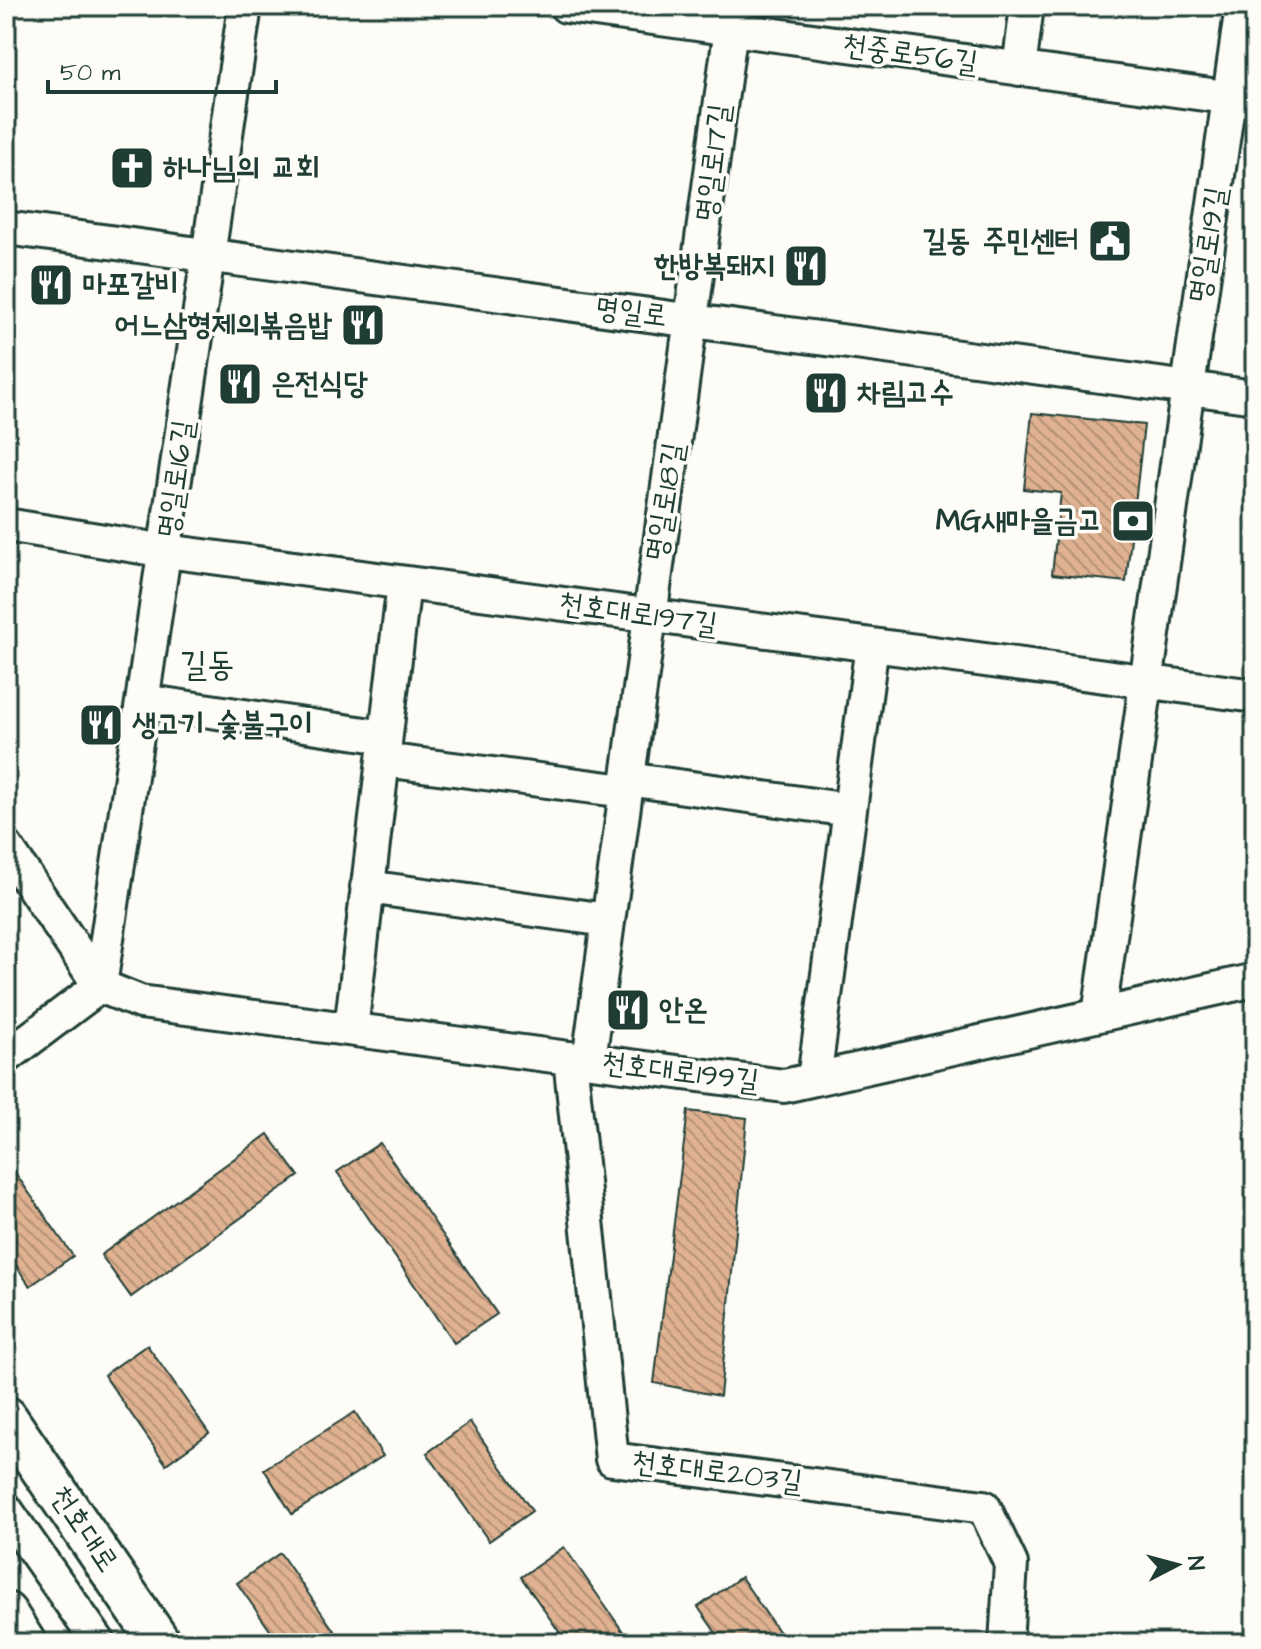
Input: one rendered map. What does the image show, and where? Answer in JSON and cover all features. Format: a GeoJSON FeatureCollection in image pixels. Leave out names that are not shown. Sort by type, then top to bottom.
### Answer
{"type":"FeatureCollection","features":[{"type":"Feature","properties":{"kind":"main road","name":"천호대로"},"geometry":{"type":"LineString","coordinates":[[6,1417],[160,1643]]}},
{"type":"Feature","properties":{"kind":"main road"},"geometry":{"type":"LineString","coordinates":[[6,1613],[25,1643]]}},
{"type":"Feature","properties":{"kind":"street","name":"명일로16길"},"geometry":{"type":"LineString","coordinates":[[100,986],[245,6]]}},
{"type":"Feature","properties":{"kind":"street","name":"천중로56길"},"geometry":{"type":"LineString","coordinates":[[566,6],[732,17],[1019,69],[1243,99]]}},
{"type":"Feature","properties":{"kind":"street"},"geometry":{"type":"LineString","coordinates":[[1019,69],[1027,6]]}},
{"type":"Feature","properties":{"kind":"street","name":"명일로19길"},"geometry":{"type":"LineString","coordinates":[[1187,388],[1243,99],[1242,6]]}},
{"type":"Feature","properties":{"kind":"street","name":"명일로17길"},"geometry":{"type":"LineString","coordinates":[[693,321],[732,17]]}},
{"type":"Feature","properties":{"kind":"street","name":"명일로"},"geometry":{"type":"LineString","coordinates":[[6,228],[1255,397]]}},
{"type":"Feature","properties":{"kind":"street","name":"명일로18길"},"geometry":{"type":"LineString","coordinates":[[579,1059],[607,920],[648,615],[693,321]]}},
{"type":"Feature","properties":{"kind":"street"},"geometry":{"type":"LineString","coordinates":[[1099,1015],[1187,388]]}},
{"type":"Feature","properties":{"kind":"street","name":"천호대로197길"},"geometry":{"type":"LineString","coordinates":[[6,525],[166,551],[1255,696]]}},
{"type":"Feature","properties":{"kind":"street"},"geometry":{"type":"LineString","coordinates":[[351,1029],[404,583]]}},
{"type":"Feature","properties":{"kind":"street"},"geometry":{"type":"LineString","coordinates":[[814,1079],[872,645]]}},
{"type":"Feature","properties":{"kind":"street"},"geometry":{"type":"LineString","coordinates":[[143,701],[384,748],[626,785],[850,810]]}},
{"type":"Feature","properties":{"kind":"street"},"geometry":{"type":"LineString","coordinates":[[6,847],[100,986],[6,1057]]}},
{"type":"Feature","properties":{"kind":"street"},"geometry":{"type":"LineString","coordinates":[[367,887],[607,920]]}},
{"type":"Feature","properties":{"kind":"street","name":"천호대로199길"},"geometry":{"type":"LineString","coordinates":[[100,986],[140,1002],[784,1086],[1255,980]]}},
{"type":"Feature","properties":{"kind":"street","name":"천호대로203길"},"geometry":{"type":"LineString","coordinates":[[579,1059],[612,1459],[984,1507],[1011,1564],[1006,1643]]}},
{"type":"Feature","properties":{"kind":"street"},"geometry":{"type":"LineString","coordinates":[[6,1510],[99,1643]]}},
{"type":"Feature","properties":{"kind":"building"},"geometry":{"type":"Polygon","coordinates":[[[1032,413],[1144,425],[1126,582],[1052,574],[1061,493],[1024,489],[1032,413]]]}},
{"type":"Feature","properties":{"kind":"building"},"geometry":{"type":"Polygon","coordinates":[[[688,1111],[747,1118],[720,1396],[654,1383],[688,1111]]]}},
{"type":"Feature","properties":{"kind":"building"},"geometry":{"type":"Polygon","coordinates":[[[268,1134],[299,1176],[131,1297],[101,1255],[268,1134]]]}},
{"type":"Feature","properties":{"kind":"building"},"geometry":{"type":"Polygon","coordinates":[[[380,1143],[497,1314],[454,1343],[337,1172],[380,1143]]]}},
{"type":"Feature","properties":{"kind":"building"},"geometry":{"type":"Polygon","coordinates":[[[11,1167],[73,1256],[30,1286],[6,1251],[6,1171],[11,1167]]]}},
{"type":"Feature","properties":{"kind":"building"},"geometry":{"type":"Polygon","coordinates":[[[147,1345],[209,1433],[166,1464],[104,1375],[147,1345]]]}},
{"type":"Feature","properties":{"kind":"building"},"geometry":{"type":"Polygon","coordinates":[[[355,1412],[383,1456],[292,1514],[264,1469],[355,1412]]]}},
{"type":"Feature","properties":{"kind":"building"},"geometry":{"type":"Polygon","coordinates":[[[470,1422],[532,1511],[489,1541],[427,1453],[470,1422]]]}},
{"type":"Feature","properties":{"kind":"building"},"geometry":{"type":"Polygon","coordinates":[[[564,1547],[626,1636],[615,1643],[567,1643],[521,1577],[564,1547]]]}},
{"type":"Feature","properties":{"kind":"building"},"geometry":{"type":"Polygon","coordinates":[[[280,1553],[342,1642],[279,1643],[237,1583],[280,1553]]]}},
{"type":"Feature","properties":{"kind":"building"},"geometry":{"type":"Polygon","coordinates":[[[741,1577],[786,1643],[723,1643],[698,1607],[741,1577]]]}},
{"type":"Feature","properties":{"kind":"place","name":"하나님의 교회"},"geometry":{"type":"Point","coordinates":[132,168]}},
{"type":"Feature","properties":{"kind":"place","name":"길동 주민센터"},"geometry":{"type":"Point","coordinates":[1110,241]}},
{"type":"Feature","properties":{"kind":"place","name":"한방복돼지"},"geometry":{"type":"Point","coordinates":[806,266]}},
{"type":"Feature","properties":{"kind":"place","name":"마포갈비"},"geometry":{"type":"Point","coordinates":[51,285]}},
{"type":"Feature","properties":{"kind":"place","name":"어느삼형제의볶음밥"},"geometry":{"type":"Point","coordinates":[363,325]}},
{"type":"Feature","properties":{"kind":"place","name":"은전식당"},"geometry":{"type":"Point","coordinates":[240,384]}},
{"type":"Feature","properties":{"kind":"place","name":"차림고수"},"geometry":{"type":"Point","coordinates":[826,393]}},
{"type":"Feature","properties":{"kind":"place","name":"MG새마을금고"},"geometry":{"type":"Point","coordinates":[1133,521]}},
{"type":"Feature","properties":{"kind":"place","name":"생고기 숯불구이"},"geometry":{"type":"Point","coordinates":[101,725]}},
{"type":"Feature","properties":{"kind":"place","name":"안온"},"geometry":{"type":"Point","coordinates":[628,1010]}},
{"type":"Feature","properties":{"kind":"district","name":"길동"},"geometry":{"type":"Point","coordinates":[207,665]}}]}
